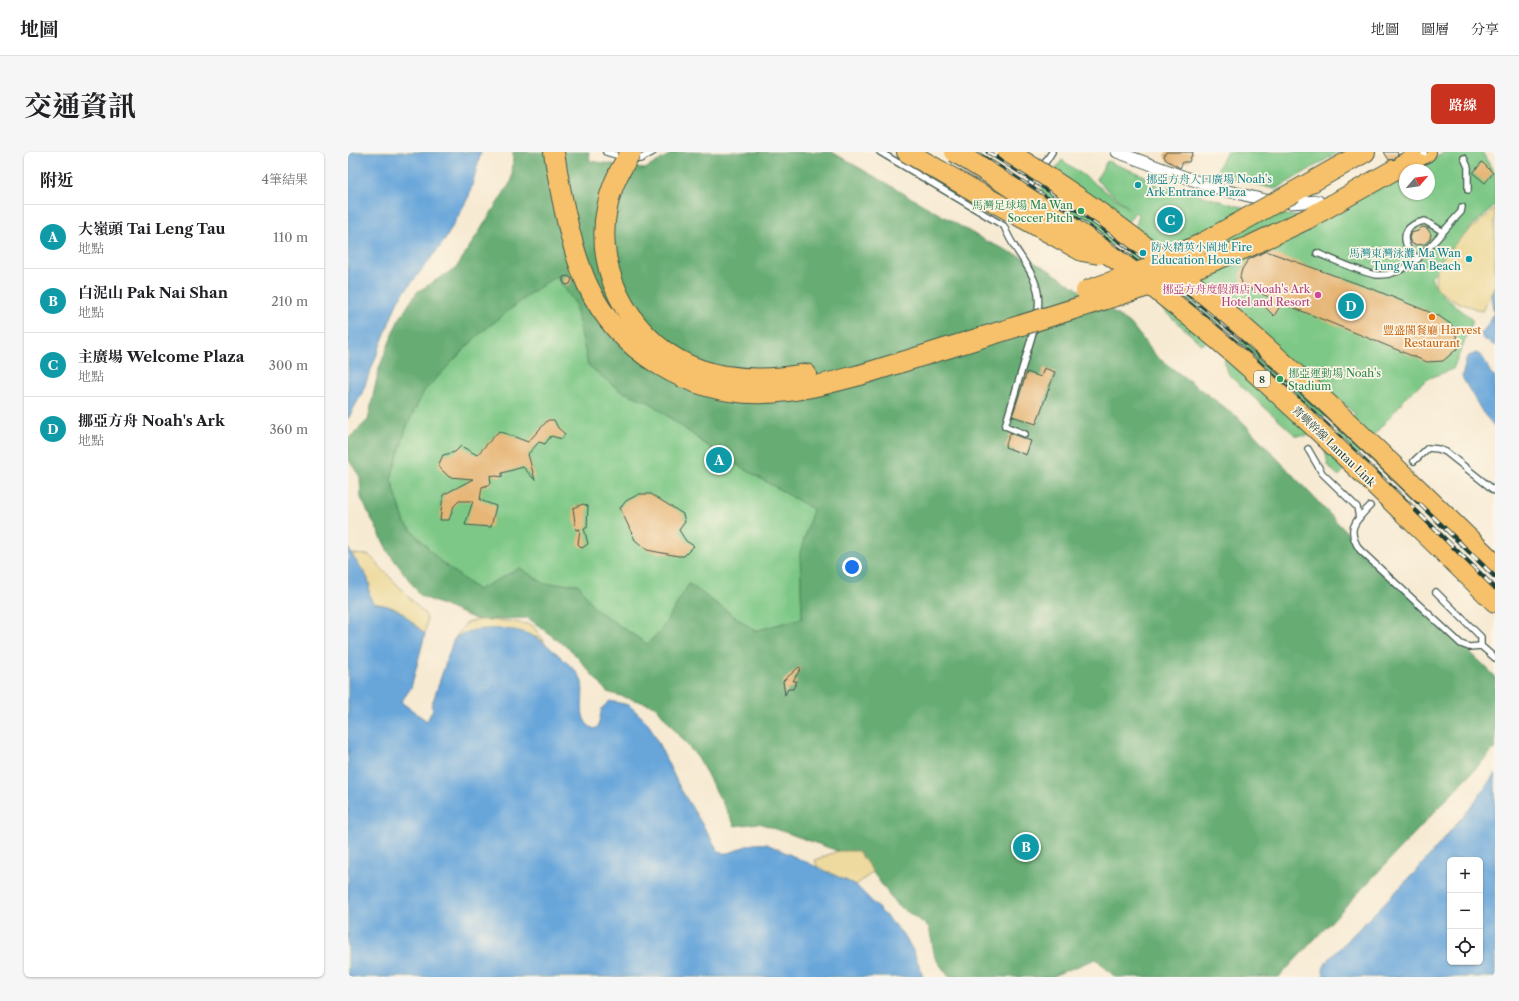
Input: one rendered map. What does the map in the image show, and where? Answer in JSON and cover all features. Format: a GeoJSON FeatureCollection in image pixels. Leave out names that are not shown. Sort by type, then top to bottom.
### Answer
{"type":"FeatureCollection","features":[{"type":"Feature","properties":{"kind":"highway"},"geometry":{"type":"LineString","coordinates":[[554,152],[572,237],[587,283],[598,304],[611,322],[637,338],[660,348],[679,360],[700,370],[728,376],[753,378],[789,377],[859,368],[1123,294],[1204,265],[1307,219],[1425,152]]}},
{"type":"Feature","properties":{"kind":"highway"},"geometry":{"type":"LineString","coordinates":[[907,152],[1044,231],[1082,251],[1111,256]]}},
{"type":"Feature","properties":{"kind":"highway","name":"青嶼幹線 Lantau Link"},"geometry":{"type":"LineString","coordinates":[[955,152],[1054,215],[1165,297],[1229,350],[1405,512]]}},
{"type":"Feature","properties":{"kind":"highway","name":"8"},"geometry":{"type":"LineString","coordinates":[[1008,152],[1069,192],[1182,275],[1258,339],[1337,411],[1495,564]]}},
{"type":"Feature","properties":{"kind":"highway"},"geometry":{"type":"LineString","coordinates":[[1031,152],[1094,202],[1127,234]]}},
{"type":"Feature","properties":{"kind":"highway"},"geometry":{"type":"LineString","coordinates":[[859,368],[1142,271],[1201,244],[1365,152]]}},
{"type":"Feature","properties":{"kind":"highway"},"geometry":{"type":"LineString","coordinates":[[620,153],[618,174],[607,208],[604,242],[606,258],[615,289],[625,308],[637,338]]}},
{"type":"Feature","properties":{"kind":"highway","name":"8"},"geometry":{"type":"LineString","coordinates":[[1405,512],[1495,602]]}},
{"type":"Feature","properties":{"kind":"street"},"geometry":{"type":"LineString","coordinates":[[1117,152],[1212,187],[1269,201]]}},
{"type":"Feature","properties":{"kind":"street"},"geometry":{"type":"LineString","coordinates":[[1290,203],[1318,202]]}},
{"type":"Feature","properties":{"kind":"street"},"geometry":{"type":"LineString","coordinates":[[1422,494],[1495,567]]}},
{"type":"Feature","properties":{"kind":"street","name":"青嶼幹線 Lantau Link"},"geometry":{"type":"LineString","coordinates":[[1405,512],[1495,598]]}},
{"type":"Feature","properties":{"kind":"lane"},"geometry":{"type":"LineString","coordinates":[[606,152],[620,153],[634,160],[640,159],[653,152]]}},
{"type":"Feature","properties":{"kind":"lane"},"geometry":{"type":"LineString","coordinates":[[880,152],[1007,222]]}},
{"type":"Feature","properties":{"kind":"lane"},"geometry":{"type":"LineString","coordinates":[[1021,200],[1052,152]]}},
{"type":"Feature","properties":{"kind":"lane"},"geometry":{"type":"LineString","coordinates":[[1464,158],[1468,167],[1468,190]]}},
{"type":"Feature","properties":{"kind":"lane"},"geometry":{"type":"LineString","coordinates":[[1017,206],[1007,222],[1007,236],[1031,270],[1038,287],[1039,310],[1034,333],[1005,426],[1025,434]]}},
{"type":"Feature","properties":{"kind":"lane"},"geometry":{"type":"LineString","coordinates":[[1317,253],[1377,275],[1390,274],[1409,266],[1418,259],[1461,212],[1462,207]]}},
{"type":"Feature","properties":{"kind":"lane"},"geometry":{"type":"LineString","coordinates":[[1418,259],[1411,255],[1405,244],[1405,235],[1412,225],[1425,221],[1442,231]]}},
{"type":"Feature","properties":{"kind":"lane"},"geometry":{"type":"LineString","coordinates":[[1414,461],[1428,448],[1438,448],[1446,452],[1495,491]]}},
{"type":"Feature","properties":{"kind":"lane"},"geometry":{"type":"LineString","coordinates":[[1308,449],[1322,473],[1357,507],[1359,518]]}},
{"type":"Feature","properties":{"kind":"lane"},"geometry":{"type":"LineString","coordinates":[[1370,506],[1359,518],[1352,532],[1353,539],[1360,550],[1461,644],[1469,647],[1482,646]]}},
{"type":"Feature","properties":{"kind":"lane"},"geometry":{"type":"LineString","coordinates":[[1436,592],[1481,637],[1482,646],[1495,658]]}},
{"type":"Feature","properties":{"kind":"green space"},"geometry":{"type":"Polygon","coordinates":[[[513,152],[589,152],[590,161],[645,169],[674,152],[832,152],[986,241],[1044,267],[1131,324],[1157,357],[1239,418],[1354,540],[1495,676],[1495,748],[1279,977],[1115,977],[1096,959],[1055,975],[1054,977],[949,977],[935,958],[929,927],[896,904],[858,852],[838,851],[759,823],[735,826],[698,758],[655,706],[607,692],[572,651],[528,618],[478,620],[421,596],[389,553],[361,498],[360,477],[348,459],[348,439],[368,420],[379,368],[398,321],[417,292],[456,268],[512,180],[513,152]],[[556,276],[531,293],[478,335],[424,391],[406,428],[391,479],[405,523],[440,561],[478,590],[520,568],[545,584],[578,584],[595,609],[647,644],[660,632],[689,584],[755,631],[802,618],[800,553],[813,509],[720,455],[649,402],[619,390],[588,365],[575,303],[556,276]]]}},
{"type":"Feature","properties":{"kind":"green space"},"geometry":{"type":"Polygon","coordinates":[[[1227,152],[1339,152],[1276,189],[1215,174],[1227,152]]]}},
{"type":"Feature","properties":{"kind":"green space"},"geometry":{"type":"Polygon","coordinates":[[[1444,152],[1482,152],[1495,174],[1495,206],[1473,225],[1431,277],[1434,284],[1444,296],[1473,321],[1453,369],[1429,378],[1409,394],[1339,476],[1328,466],[1325,450],[1355,414],[1339,400],[1307,436],[1295,435],[1229,375],[1224,361],[1254,325],[1237,308],[1204,344],[1200,343],[1121,272],[1139,215],[1135,212],[1100,262],[1027,210],[1062,160],[1129,208],[1096,180],[1107,161],[1145,176],[1161,188],[1176,188],[1241,207],[1299,217],[1327,215],[1399,176],[1399,200],[1435,200],[1435,164],[1421,164],[1444,152]]]}},
{"type":"Feature","properties":{"kind":"green space"},"geometry":{"type":"Polygon","coordinates":[[[556,276],[575,303],[588,365],[619,390],[649,402],[720,455],[813,509],[800,553],[802,618],[755,631],[689,584],[660,632],[647,644],[595,609],[578,584],[545,584],[520,568],[478,590],[440,561],[405,523],[391,479],[406,428],[424,391],[478,335],[531,293],[556,276]]]}},
{"type":"Feature","properties":{"kind":"sand","name":"馬灣東灣泳灘 Ma Wan Tung Wan Beach"},"geometry":{"type":"Polygon","coordinates":[[[1495,209],[1495,285],[1482,311],[1452,300],[1436,288],[1435,281],[1437,269],[1446,254],[1462,237],[1495,209]]]}},
{"type":"Feature","properties":{"kind":"sand"},"geometry":{"type":"Polygon","coordinates":[[[351,554],[369,555],[425,614],[427,619],[425,634],[400,611],[388,606],[373,603],[368,593],[370,584],[351,554]]]}},
{"type":"Feature","properties":{"kind":"sand"},"geometry":{"type":"Polygon","coordinates":[[[479,620],[508,621],[532,625],[545,642],[537,637],[462,634],[455,638],[466,623],[479,620]]]}},
{"type":"Feature","properties":{"kind":"sand"},"geometry":{"type":"Polygon","coordinates":[[[838,851],[858,851],[873,872],[856,885],[818,868],[815,860],[838,851]]]}},
{"type":"Feature","properties":{"kind":"water"},"geometry":{"type":"Polygon","coordinates":[[[348,152],[481,152],[469,196],[445,240],[398,300],[362,393],[348,419],[348,152]]]}},
{"type":"Feature","properties":{"kind":"water"},"geometry":{"type":"Polygon","coordinates":[[[1495,285],[1495,346],[1483,339],[1481,334],[1490,322],[1494,313],[1491,295],[1495,285]]]}},
{"type":"Feature","properties":{"kind":"water"},"geometry":{"type":"Polygon","coordinates":[[[1476,353],[1483,358],[1490,372],[1495,377],[1495,427],[1483,413],[1462,377],[1467,357],[1476,353]]]}},
{"type":"Feature","properties":{"kind":"water"},"geometry":{"type":"Polygon","coordinates":[[[348,547],[368,579],[370,597],[373,603],[388,606],[400,611],[425,634],[411,688],[401,702],[427,721],[433,709],[431,707],[453,641],[463,633],[483,629],[510,629],[529,634],[537,638],[573,668],[581,679],[583,692],[582,707],[584,720],[588,725],[594,729],[598,727],[602,708],[610,701],[629,705],[649,724],[680,788],[719,852],[727,853],[750,845],[767,844],[856,885],[903,934],[914,952],[923,977],[348,977],[348,547]]]}},
{"type":"Feature","properties":{"kind":"water"},"geometry":{"type":"Polygon","coordinates":[[[1495,773],[1495,977],[1324,977],[1323,969],[1327,961],[1419,868],[1475,802],[1495,773]]]}},
{"type":"Feature","properties":{"kind":"building"},"geometry":{"type":"Polygon","coordinates":[[[1166,152],[1193,152],[1189,162],[1183,162],[1180,168],[1166,160],[1164,156],[1166,152]]]}},
{"type":"Feature","properties":{"kind":"building"},"geometry":{"type":"Polygon","coordinates":[[[1384,152],[1397,152],[1398,154],[1394,159],[1389,160],[1384,152]]]}},
{"type":"Feature","properties":{"kind":"building"},"geometry":{"type":"Polygon","coordinates":[[[1482,162],[1493,173],[1485,183],[1473,173],[1482,162]]]}},
{"type":"Feature","properties":{"kind":"building"},"geometry":{"type":"Polygon","coordinates":[[[1422,227],[1427,228],[1431,234],[1430,239],[1425,244],[1415,245],[1411,243],[1409,238],[1411,233],[1418,231],[1422,227]]]}},
{"type":"Feature","properties":{"kind":"building"},"geometry":{"type":"Polygon","coordinates":[[[1266,251],[1375,290],[1439,316],[1452,325],[1457,338],[1457,349],[1443,361],[1427,362],[1282,303],[1274,316],[1263,305],[1271,298],[1247,287],[1242,283],[1240,277],[1242,269],[1248,260],[1266,251]]]}},
{"type":"Feature","properties":{"kind":"building"},"geometry":{"type":"Polygon","coordinates":[[[568,276],[572,279],[570,284],[566,285],[563,282],[563,277],[568,276]]]}},
{"type":"Feature","properties":{"kind":"building"},"geometry":{"type":"Polygon","coordinates":[[[1044,368],[1055,372],[1036,424],[1012,416],[1027,372],[1041,377],[1044,368]]]}},
{"type":"Feature","properties":{"kind":"building"},"geometry":{"type":"Polygon","coordinates":[[[548,420],[554,420],[558,428],[565,434],[562,439],[551,436],[545,444],[539,442],[528,454],[535,480],[523,467],[502,473],[502,477],[490,475],[491,484],[482,487],[480,500],[496,506],[491,527],[465,525],[473,501],[459,501],[454,506],[449,520],[440,520],[443,495],[473,479],[449,477],[438,466],[443,455],[455,452],[461,446],[477,455],[499,431],[528,442],[548,420]]]}},
{"type":"Feature","properties":{"kind":"building"},"geometry":{"type":"Polygon","coordinates":[[[1010,433],[1031,441],[1026,455],[1005,447],[1010,433]]]}},
{"type":"Feature","properties":{"kind":"building"},"geometry":{"type":"Polygon","coordinates":[[[639,494],[651,494],[683,514],[685,522],[679,530],[686,541],[694,546],[684,556],[647,550],[635,540],[620,508],[626,501],[639,494]]]}},
{"type":"Feature","properties":{"kind":"building"},"geometry":{"type":"Polygon","coordinates":[[[583,504],[588,506],[587,528],[584,528],[588,544],[582,548],[578,544],[580,529],[576,530],[573,508],[583,504]]]}},
{"type":"Feature","properties":{"kind":"building"},"geometry":{"type":"Polygon","coordinates":[[[799,667],[801,668],[793,681],[797,681],[793,689],[788,689],[785,695],[783,681],[799,667]]]}},
{"type":"Feature","properties":{"kind":"railway"},"geometry":{"type":"LineString","coordinates":[[975,152],[1040,193],[1103,237],[1164,283],[1224,332],[1328,426],[1495,588]]}},
{"type":"Feature","properties":{"kind":"railway"},"geometry":{"type":"LineString","coordinates":[[988,152],[1058,197],[1126,246],[1191,297],[1254,350],[1315,405],[1495,577]]}},
{"type":"Feature","properties":{"kind":"place","name":"挪亞方舟入口廣場 Noah's Ark Entrance Plaza"},"geometry":{"type":"Point","coordinates":[1138,185]}},
{"type":"Feature","properties":{"kind":"place","name":"馬灣足球場 Ma Wan Soccer Pitch"},"geometry":{"type":"Point","coordinates":[1081,211]}},
{"type":"Feature","properties":{"kind":"place","name":"主廣場 Welcome Plaza"},"geometry":{"type":"Point","coordinates":[1170,220]}},
{"type":"Feature","properties":{"kind":"place","name":"防火精英小園地 Fire Education House"},"geometry":{"type":"Point","coordinates":[1143,253]}},
{"type":"Feature","properties":{"kind":"place","name":"馬灣東灣泳灘 Ma Wan Tung Wan Beach"},"geometry":{"type":"Point","coordinates":[1469,259]}},
{"type":"Feature","properties":{"kind":"place","name":"挪亞方舟度假酒店 Noah's Ark Hotel and Resort"},"geometry":{"type":"Point","coordinates":[1318,295]}},
{"type":"Feature","properties":{"kind":"place","name":"挪亞方舟 Noah's Ark"},"geometry":{"type":"Point","coordinates":[1351,306]}},
{"type":"Feature","properties":{"kind":"place","name":"豐盛閣餐廳 Harvest Restaurant"},"geometry":{"type":"Point","coordinates":[1432,317]}},
{"type":"Feature","properties":{"kind":"place","name":"挪亞運動場 Noah's Stadium"},"geometry":{"type":"Point","coordinates":[1280,379]}},
{"type":"Feature","properties":{"kind":"place","name":"大嶺頭 Tai Leng Tau"},"geometry":{"type":"Point","coordinates":[719,460]}},
{"type":"Feature","properties":{"kind":"place","name":"白泥山 Pak Nai Shan"},"geometry":{"type":"Point","coordinates":[1026,847]}}]}
